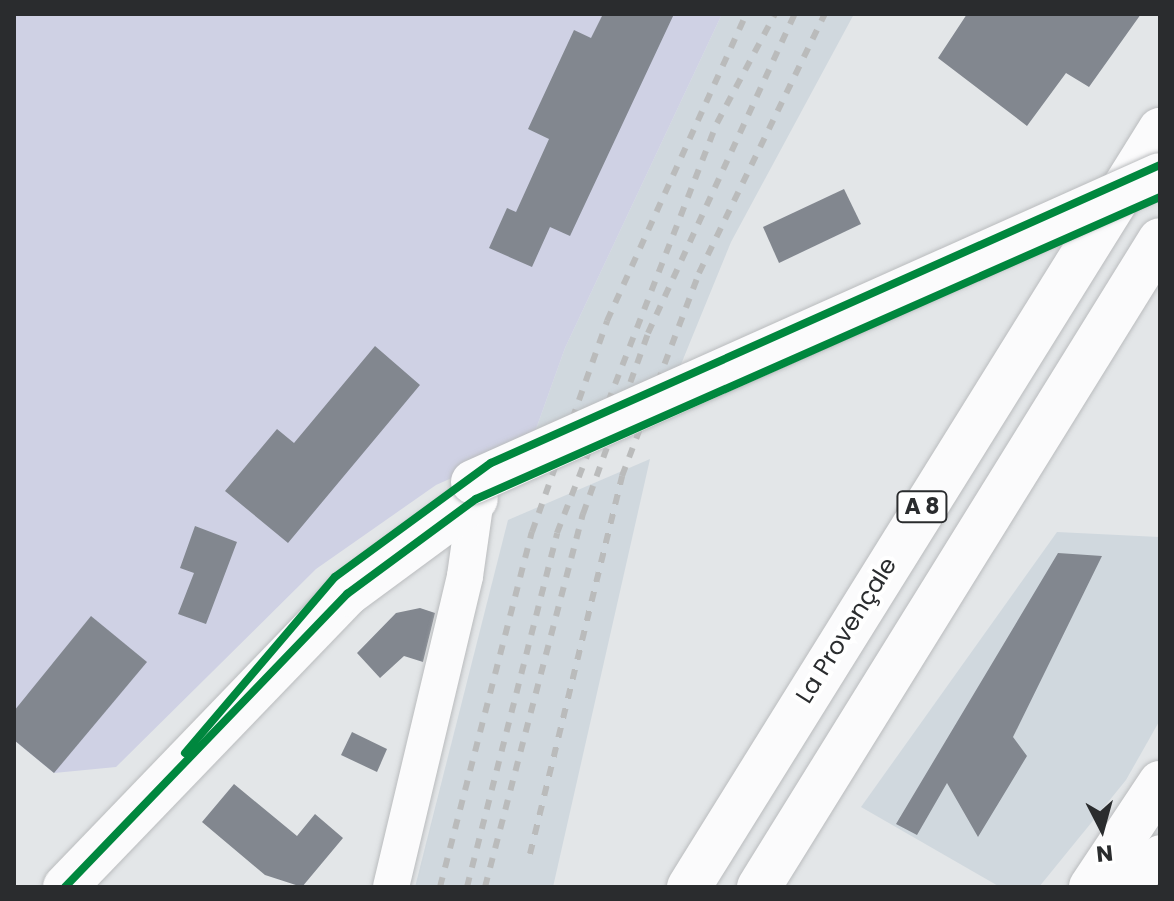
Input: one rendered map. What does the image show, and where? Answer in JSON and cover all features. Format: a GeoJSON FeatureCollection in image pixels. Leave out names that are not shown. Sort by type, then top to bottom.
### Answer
{"type":"FeatureCollection","features":[{"type":"Feature","properties":{"kind":"main road","name":"La Provençale"},"geometry":{"type":"LineString","coordinates":[[689,887],[1160,130]]}},
{"type":"Feature","properties":{"kind":"main road"},"geometry":{"type":"LineString","coordinates":[[65,887],[159,793],[347,594],[475,491],[1160,175]]}},
{"type":"Feature","properties":{"kind":"main road"},"geometry":{"type":"LineString","coordinates":[[475,491],[1160,197]]}},
{"type":"Feature","properties":{"kind":"main road","name":"A 8"},"geometry":{"type":"LineString","coordinates":[[759,887],[1160,240]]}},
{"type":"Feature","properties":{"kind":"main road"},"geometry":{"type":"LineString","coordinates":[[1091,887],[1160,783]]}},
{"type":"Feature","properties":{"kind":"street"},"geometry":{"type":"LineString","coordinates":[[391,887],[465,576],[475,491]]}},
{"type":"Feature","properties":{"kind":"street"},"geometry":{"type":"LineString","coordinates":[[1132,887],[1160,853]]}},
{"type":"Feature","properties":{"kind":"shaded area"},"geometry":{"type":"Polygon","coordinates":[[[14,14],[722,14],[565,348],[531,443],[436,485],[316,569],[116,767],[54,773],[14,740],[14,14]]]}},
{"type":"Feature","properties":{"kind":"shaded area"},"geometry":{"type":"Polygon","coordinates":[[[722,14],[854,14],[731,242],[675,379],[531,443],[565,348],[722,14]]]}},
{"type":"Feature","properties":{"kind":"shaded area"},"geometry":{"type":"Polygon","coordinates":[[[650,459],[553,887],[415,887],[508,520],[650,459]]]}},
{"type":"Feature","properties":{"kind":"shaded area"},"geometry":{"type":"Polygon","coordinates":[[[1057,532],[1159,537],[1160,720],[1126,780],[1039,887],[1000,887],[861,807],[1057,532]]]}},
{"type":"Feature","properties":{"kind":"building"},"geometry":{"type":"Polygon","coordinates":[[[603,14],[674,14],[570,236],[550,227],[532,267],[489,248],[507,208],[516,212],[549,139],[528,129],[574,30],[591,38],[603,14]]]}},
{"type":"Feature","properties":{"kind":"building"},"geometry":{"type":"Polygon","coordinates":[[[967,14],[1141,14],[1089,87],[1066,73],[1027,126],[938,58],[967,14]]]}},
{"type":"Feature","properties":{"kind":"building"},"geometry":{"type":"Polygon","coordinates":[[[844,189],[861,224],[779,263],[763,227],[844,189]]]}},
{"type":"Feature","properties":{"kind":"building"},"geometry":{"type":"Polygon","coordinates":[[[375,346],[420,385],[288,543],[225,491],[277,429],[294,443],[375,346]]]}},
{"type":"Feature","properties":{"kind":"building"},"geometry":{"type":"Polygon","coordinates":[[[195,526],[237,542],[206,624],[178,614],[194,573],[180,568],[195,526]]]}},
{"type":"Feature","properties":{"kind":"building"},"geometry":{"type":"Polygon","coordinates":[[[1058,553],[1102,556],[1013,737],[1027,756],[978,837],[947,783],[917,835],[896,824],[1058,553]]]}},
{"type":"Feature","properties":{"kind":"building"},"geometry":{"type":"Polygon","coordinates":[[[420,608],[435,613],[423,662],[404,656],[380,678],[357,653],[396,613],[420,608]]]}},
{"type":"Feature","properties":{"kind":"building"},"geometry":{"type":"Polygon","coordinates":[[[91,616],[147,662],[54,773],[14,740],[14,711],[91,616]]]}},
{"type":"Feature","properties":{"kind":"building"},"geometry":{"type":"Polygon","coordinates":[[[352,732],[387,749],[377,772],[341,755],[352,732]]]}},
{"type":"Feature","properties":{"kind":"building"},"geometry":{"type":"Polygon","coordinates":[[[234,784],[297,836],[315,814],[343,838],[302,887],[265,875],[202,822],[234,784]]]}},
{"type":"Feature","properties":{"kind":"railway"},"geometry":{"type":"LineString","coordinates":[[440,887],[532,532],[607,321],[746,14]]}},
{"type":"Feature","properties":{"kind":"railway"},"geometry":{"type":"LineString","coordinates":[[467,887],[557,533],[717,123],[775,14]]}},
{"type":"Feature","properties":{"kind":"railway"},"geometry":{"type":"LineString","coordinates":[[485,887],[583,514],[648,333],[795,14]]}},
{"type":"Feature","properties":{"kind":"railway"},"geometry":{"type":"LineString","coordinates":[[530,854],[622,476],[699,273],[825,14]]}},
{"type":"Feature","properties":{"kind":"cycle path"},"geometry":{"type":"LineString","coordinates":[[185,753],[335,577],[491,463],[1160,165]]}},
{"type":"Feature","properties":{"kind":"cycle path"},"geometry":{"type":"LineString","coordinates":[[65,887],[347,594],[476,499],[1160,197]]}}]}
